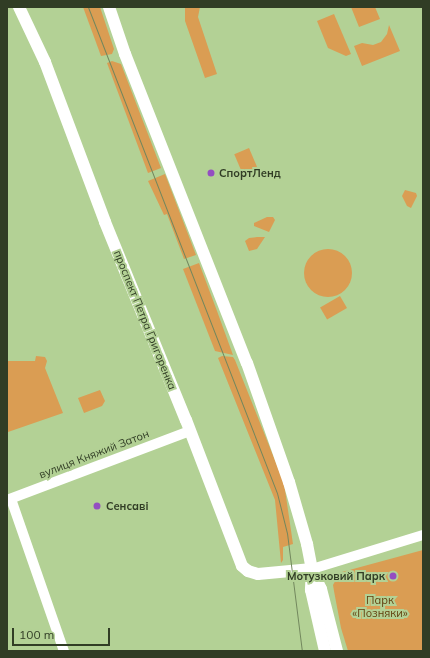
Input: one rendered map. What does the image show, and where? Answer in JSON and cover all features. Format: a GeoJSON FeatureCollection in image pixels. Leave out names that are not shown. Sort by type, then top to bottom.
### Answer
{"type":"FeatureCollection","features":[{"type":"Feature","properties":{"kind":"main road","name":"проспект Петра Григоренка"},"geometry":{"type":"LineString","coordinates":[[19,7],[45,62],[105,222],[190,431],[242,566],[248,571],[258,574],[312,569]]}},
{"type":"Feature","properties":{"kind":"main road"},"geometry":{"type":"LineString","coordinates":[[109,7],[124,54],[263,408],[292,492],[312,569],[321,589],[337,651]]}},
{"type":"Feature","properties":{"kind":"main road"},"geometry":{"type":"LineString","coordinates":[[312,569],[311,590],[326,651]]}},
{"type":"Feature","properties":{"kind":"street","name":"вулиця Княжий Затон"},"geometry":{"type":"LineString","coordinates":[[9,500],[190,431]]}},
{"type":"Feature","properties":{"kind":"street"},"geometry":{"type":"LineString","coordinates":[[9,500],[64,651]]}},
{"type":"Feature","properties":{"kind":"street"},"geometry":{"type":"LineString","coordinates":[[312,569],[423,535]]}},
{"type":"Feature","properties":{"kind":"green space"},"geometry":{"type":"Polygon","coordinates":[[[83,7],[100,7],[114,49],[112,54],[101,56],[83,7]]]}},
{"type":"Feature","properties":{"kind":"green space"},"geometry":{"type":"Polygon","coordinates":[[[185,7],[200,7],[198,17],[217,74],[205,78],[185,21],[185,7]]]}},
{"type":"Feature","properties":{"kind":"green space"},"geometry":{"type":"Polygon","coordinates":[[[351,7],[375,7],[380,19],[359,27],[351,7]]]}},
{"type":"Feature","properties":{"kind":"green space"},"geometry":{"type":"Polygon","coordinates":[[[334,14],[351,54],[346,56],[328,48],[317,21],[334,14]]]}},
{"type":"Feature","properties":{"kind":"green space"},"geometry":{"type":"Polygon","coordinates":[[[389,25],[400,51],[362,66],[354,46],[362,43],[373,45],[381,42],[387,34],[389,25]]]}},
{"type":"Feature","properties":{"kind":"green space"},"geometry":{"type":"Polygon","coordinates":[[[112,61],[121,64],[161,168],[148,173],[107,63],[112,61]]]}},
{"type":"Feature","properties":{"kind":"green space"},"geometry":{"type":"Polygon","coordinates":[[[249,148],[259,171],[244,177],[234,154],[249,148]]]}},
{"type":"Feature","properties":{"kind":"green space"},"geometry":{"type":"Polygon","coordinates":[[[165,174],[196,255],[184,259],[167,214],[164,215],[148,181],[165,174]]]}},
{"type":"Feature","properties":{"kind":"green space"},"geometry":{"type":"Polygon","coordinates":[[[405,190],[416,193],[417,196],[411,208],[407,206],[402,196],[405,190]]]}},
{"type":"Feature","properties":{"kind":"green space"},"geometry":{"type":"Polygon","coordinates":[[[267,217],[273,217],[275,220],[269,232],[254,226],[254,223],[267,217]]]}},
{"type":"Feature","properties":{"kind":"green space"},"geometry":{"type":"Polygon","coordinates":[[[265,237],[257,249],[249,251],[245,241],[249,238],[265,237]]]}},
{"type":"Feature","properties":{"kind":"green space"},"geometry":{"type":"Polygon","coordinates":[[[323,249],[333,249],[342,253],[348,259],[352,268],[352,278],[348,287],[342,293],[333,297],[323,297],[314,293],[308,287],[304,278],[304,268],[308,259],[314,253],[323,249]]]}},
{"type":"Feature","properties":{"kind":"green space"},"geometry":{"type":"Polygon","coordinates":[[[199,263],[233,355],[215,351],[183,269],[199,263]]]}},
{"type":"Feature","properties":{"kind":"green space"},"geometry":{"type":"Polygon","coordinates":[[[340,296],[347,308],[327,320],[320,308],[340,296]]]}},
{"type":"Feature","properties":{"kind":"green space"},"geometry":{"type":"Polygon","coordinates":[[[36,356],[45,357],[47,361],[45,368],[63,413],[8,432],[7,361],[35,361],[36,356]]]}},
{"type":"Feature","properties":{"kind":"green space"},"geometry":{"type":"Polygon","coordinates":[[[222,356],[233,357],[235,360],[284,483],[293,544],[283,547],[283,560],[281,563],[275,500],[218,358],[222,356]]]}},
{"type":"Feature","properties":{"kind":"green space"},"geometry":{"type":"Polygon","coordinates":[[[100,390],[105,401],[102,406],[84,413],[78,398],[100,390]]]}},
{"type":"Feature","properties":{"kind":"green space","name":"Парк «Позняки»"},"geometry":{"type":"Polygon","coordinates":[[[423,550],[423,651],[348,651],[341,628],[333,585],[338,576],[342,572],[423,550]]]}},
{"type":"Feature","properties":{"kind":"tram line"},"geometry":{"type":"LineString","coordinates":[[88,7],[277,493],[287,533],[302,651]]}},
{"type":"Feature","properties":{"kind":"place","name":"СпортЛенд"},"geometry":{"type":"Point","coordinates":[211,173]}},
{"type":"Feature","properties":{"kind":"place","name":"Сенсаві"},"geometry":{"type":"Point","coordinates":[97,506]}},
{"type":"Feature","properties":{"kind":"place","name":"Мотузковий Парк"},"geometry":{"type":"Point","coordinates":[393,576]}}]}
